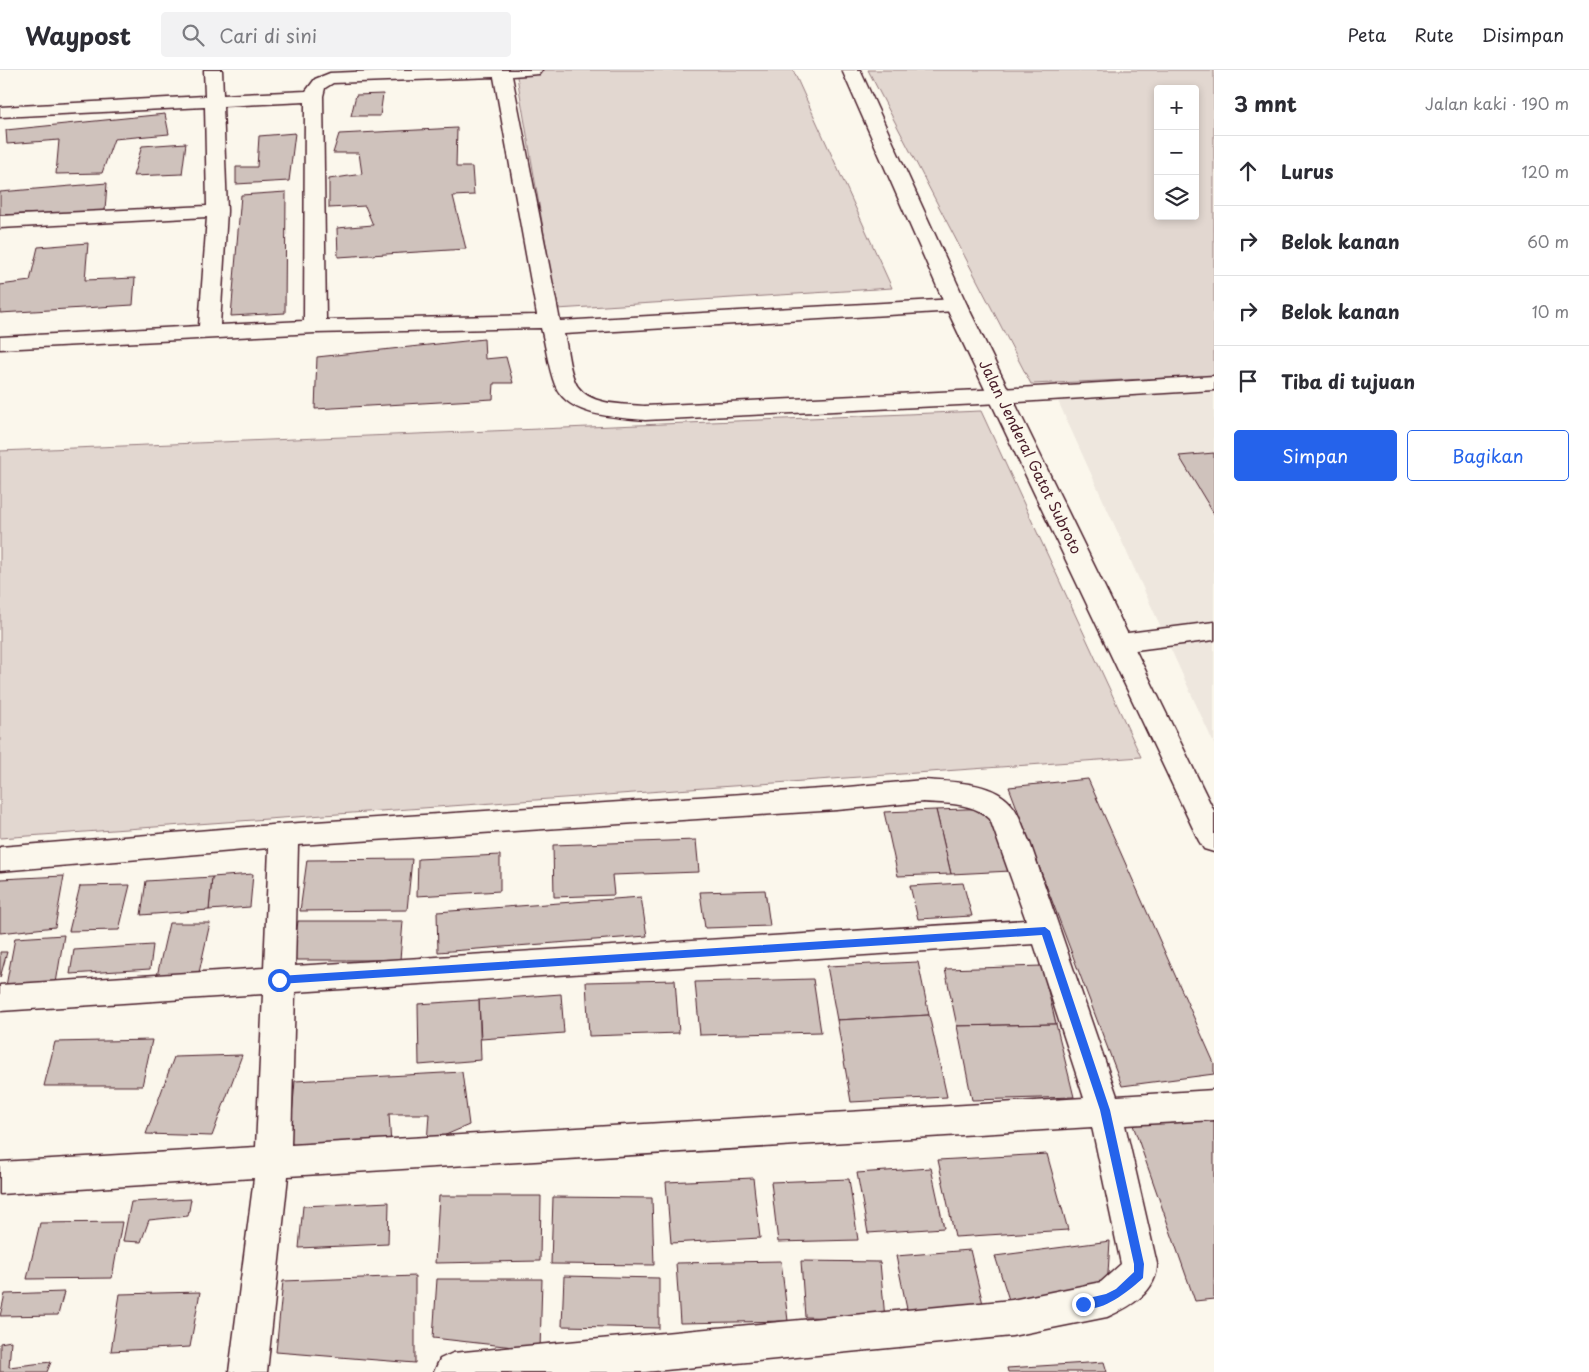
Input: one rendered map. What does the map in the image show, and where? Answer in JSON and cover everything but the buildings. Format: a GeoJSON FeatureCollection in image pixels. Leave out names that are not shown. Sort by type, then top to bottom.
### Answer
{"type":"FeatureCollection","features":[{"type":"Feature","properties":{"kind":"main road"},"geometry":{"type":"LineString","coordinates":[[209,332],[217,211],[214,70]]}},
{"type":"Feature","properties":{"kind":"main road"},"geometry":{"type":"LineString","coordinates":[[315,327],[314,96],[315,89],[320,82],[330,78],[533,70]]}},
{"type":"Feature","properties":{"kind":"main road","name":"Jalan Jenderal Gatot Subroto"},"geometry":{"type":"LineString","coordinates":[[850,70],[956,305],[1214,841]]}},
{"type":"Feature","properties":{"kind":"main road"},"geometry":{"type":"LineString","coordinates":[[502,72],[550,325],[567,389],[581,400],[604,409],[645,412],[1001,396],[1214,383]]}},
{"type":"Feature","properties":{"kind":"main road"},"geometry":{"type":"LineString","coordinates":[[0,112],[314,96]]}},
{"type":"Feature","properties":{"kind":"main road"},"geometry":{"type":"LineString","coordinates":[[0,222],[217,211]]}},
{"type":"Feature","properties":{"kind":"main road"},"geometry":{"type":"LineString","coordinates":[[0,343],[315,327],[550,325],[956,305]]}},
{"type":"Feature","properties":{"kind":"main road"},"geometry":{"type":"LineString","coordinates":[[1120,643],[1214,631]]}},
{"type":"Feature","properties":{"kind":"main road"},"geometry":{"type":"LineString","coordinates":[[0,859],[284,835],[837,799],[923,790],[961,794],[990,801],[1002,813],[1015,843],[1105,1110],[1139,1264],[1139,1274],[1119,1292],[1107,1299],[1012,1318],[452,1372]]}},
{"type":"Feature","properties":{"kind":"main road"},"geometry":{"type":"LineString","coordinates":[[248,1372],[273,1161],[284,835]]}},
{"type":"Feature","properties":{"kind":"main road"},"geometry":{"type":"LineString","coordinates":[[0,998],[1045,931]]}},
{"type":"Feature","properties":{"kind":"main road"},"geometry":{"type":"LineString","coordinates":[[0,1178],[1105,1110],[1214,1105]]}},
{"type":"Feature","properties":{"kind":"shaded area"},"geometry":{"type":"Polygon","coordinates":[[[793,70],[892,288],[557,309],[516,71],[793,70]]]}},
{"type":"Feature","properties":{"kind":"shaded area"},"geometry":{"type":"Polygon","coordinates":[[[868,70],[1214,70],[1214,376],[1031,384],[868,70]]]}},
{"type":"Feature","properties":{"kind":"shaded area"},"geometry":{"type":"Polygon","coordinates":[[[1214,384],[1214,744],[1053,390],[1214,384]]]}},
{"type":"Feature","properties":{"kind":"shaded area"},"geometry":{"type":"Polygon","coordinates":[[[981,411],[1141,757],[0,838],[0,451],[981,411]]]}},
{"type":"Feature","properties":{"kind":"route"},"geometry":{"type":"LineString","coordinates":[[279,980],[1045,931],[1105,1110],[1139,1264],[1139,1274],[1119,1292],[1107,1299],[1083,1304]]}}]}
